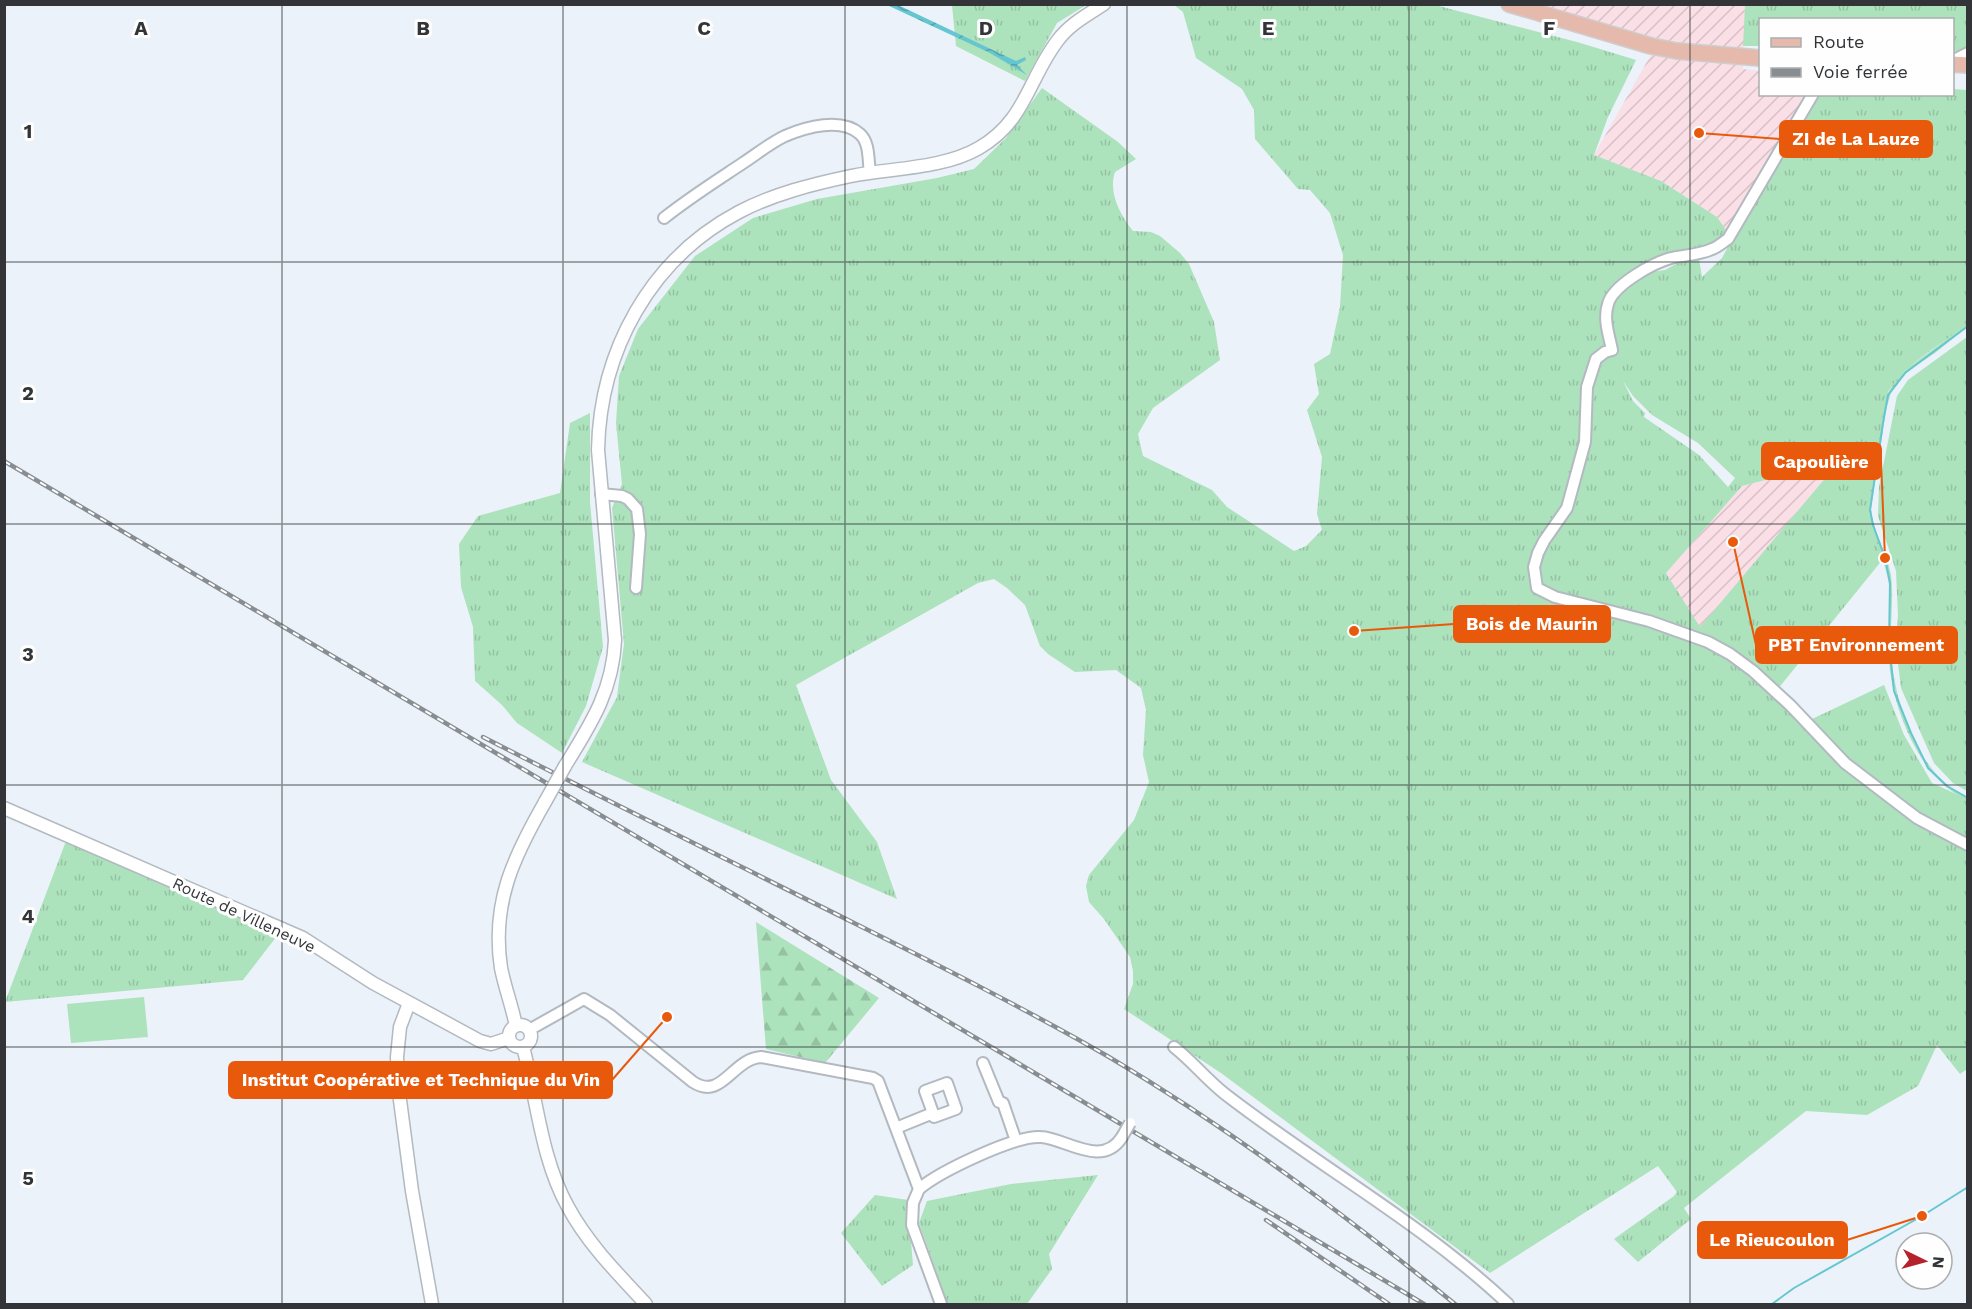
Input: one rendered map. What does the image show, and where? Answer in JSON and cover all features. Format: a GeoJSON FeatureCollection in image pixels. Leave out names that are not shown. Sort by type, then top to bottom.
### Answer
{"type":"FeatureCollection","features":[{"type":"Feature","properties":{"kind":"main road"},"geometry":{"type":"LineString","coordinates":[[1509,4],[1651,46],[1677,51],[1759,58]]}},
{"type":"Feature","properties":{"kind":"street"},"geometry":{"type":"LineString","coordinates":[[523,1047],[530,1040],[523,1028],[501,965],[499,938],[501,909],[505,887],[516,855],[602,702],[613,664],[615,640],[598,433],[611,367],[623,335],[638,306],[668,266],[708,231],[739,212],[769,198],[870,173],[953,159],[981,147],[1015,118],[1058,40],[1073,24],[1104,4]]}},
{"type":"Feature","properties":{"kind":"street"},"geometry":{"type":"LineString","coordinates":[[1958,64],[1956,59],[1968,53]]}},
{"type":"Feature","properties":{"kind":"street"},"geometry":{"type":"LineString","coordinates":[[1812,96],[1728,239],[1712,249],[1668,259],[1657,264],[1628,281],[1614,292],[1608,302],[1606,320],[1612,350],[1596,359],[1587,387],[1585,442],[1573,479],[1567,508],[1544,541],[1538,554],[1534,567],[1536,588],[1555,597],[1649,621],[1708,642],[1730,654],[1753,671],[1799,714],[1845,763],[1917,818],[1968,845]]}},
{"type":"Feature","properties":{"kind":"street"},"geometry":{"type":"LineString","coordinates":[[664,218],[783,137],[816,126],[834,125],[850,128],[861,135],[867,150],[870,173]]}},
{"type":"Feature","properties":{"kind":"street"},"geometry":{"type":"LineString","coordinates":[[602,494],[622,496],[637,509],[640,534],[636,588]]}},
{"type":"Feature","properties":{"kind":"street","name":"Route de Villeneuve"},"geometry":{"type":"LineString","coordinates":[[4,808],[303,938],[373,983],[480,1041],[491,1044],[509,1038]]}},
{"type":"Feature","properties":{"kind":"street"},"geometry":{"type":"LineString","coordinates":[[523,1047],[512,1044],[509,1038],[512,1029],[523,1028],[584,999],[610,1014],[693,1082],[704,1087],[721,1083],[747,1060],[761,1057],[873,1078],[881,1087],[919,1189]]}},
{"type":"Feature","properties":{"kind":"street"},"geometry":{"type":"LineString","coordinates":[[410,1003],[400,1027],[397,1057],[398,1084],[412,1191],[432,1305]]}},
{"type":"Feature","properties":{"kind":"street"},"geometry":{"type":"LineString","coordinates":[[523,1047],[545,1144],[566,1205],[596,1248],[646,1305]]}},
{"type":"Feature","properties":{"kind":"street"},"geometry":{"type":"LineString","coordinates":[[1174,1047],[1224,1093],[1389,1208],[1477,1275],[1508,1305]]}},
{"type":"Feature","properties":{"kind":"street"},"geometry":{"type":"LineString","coordinates":[[983,1063],[999,1102],[1003,1103],[1016,1141]]}},
{"type":"Feature","properties":{"kind":"street"},"geometry":{"type":"LineString","coordinates":[[896,1128],[933,1113]]}},
{"type":"Feature","properties":{"kind":"street"},"geometry":{"type":"LineString","coordinates":[[941,1305],[912,1226],[913,1203],[919,1189],[939,1175],[1016,1141],[1046,1137],[1076,1149],[1088,1151],[1110,1147],[1122,1137],[1130,1123]]}},
{"type":"Feature","properties":{"kind":"shaded area"},"geometry":{"type":"Polygon","coordinates":[[[1509,5],[1745,5],[1743,69],[1759,71],[1759,96],[1819,96],[1806,112],[1728,233],[1717,217],[1661,181],[1594,155],[1657,44],[1509,5]]]}},
{"type":"Feature","properties":{"kind":"shaded area"},"geometry":{"type":"Polygon","coordinates":[[[1820,470],[1827,476],[1700,628],[1666,573],[1742,486],[1796,472],[1820,470]]]}},
{"type":"Feature","properties":{"kind":"green space"},"geometry":{"type":"Polygon","coordinates":[[[952,5],[1086,5],[1057,23],[1025,81],[956,46],[952,5]]]}},
{"type":"Feature","properties":{"kind":"green space"},"geometry":{"type":"Polygon","coordinates":[[[1174,5],[1435,5],[1636,60],[1608,117],[1594,155],[1661,181],[1717,217],[1728,233],[1698,253],[1702,277],[1722,258],[1806,112],[1819,96],[1954,96],[1954,89],[1967,90],[1967,324],[1914,363],[1888,392],[1869,510],[1883,559],[1777,690],[1812,719],[1884,685],[1904,735],[1932,783],[1967,799],[1967,1069],[1960,1074],[1937,1045],[1918,1086],[1867,1115],[1806,1111],[1684,1208],[1691,1219],[1638,1262],[1614,1239],[1677,1192],[1658,1166],[1490,1273],[1221,1073],[1124,1009],[1133,984],[1130,957],[1104,919],[1089,902],[1086,886],[1089,875],[1134,820],[1149,782],[1143,755],[1146,710],[1141,688],[1116,670],[1075,672],[1048,654],[1040,646],[1025,605],[994,579],[978,583],[796,685],[831,780],[877,842],[897,899],[582,762],[617,697],[624,644],[612,508],[622,484],[616,423],[619,376],[638,329],[695,256],[753,218],[817,199],[937,178],[974,169],[1006,138],[1042,88],[1118,142],[1136,159],[1115,172],[1113,187],[1116,203],[1133,231],[1151,232],[1160,236],[1180,253],[1189,264],[1214,322],[1220,360],[1153,408],[1138,434],[1143,456],[1212,490],[1227,507],[1294,551],[1306,546],[1322,530],[1317,514],[1322,457],[1307,410],[1319,394],[1314,364],[1330,354],[1340,307],[1343,255],[1330,213],[1310,190],[1298,189],[1255,139],[1254,110],[1242,89],[1196,58],[1183,12],[1174,5]],[[1693,255],[1648,269],[1627,288],[1651,272],[1665,270],[1693,255]],[[1623,381],[1633,401],[1645,413],[1644,417],[1699,455],[1728,487],[1735,478],[1698,443],[1652,415],[1633,396],[1623,381]],[[1820,470],[1796,472],[1742,486],[1666,573],[1700,627],[1827,476],[1820,470]]]}},
{"type":"Feature","properties":{"kind":"green space"},"geometry":{"type":"Polygon","coordinates":[[[1745,5],[1967,5],[1967,53],[1954,51],[1954,18],[1759,18],[1759,46],[1743,46],[1745,5]]]}},
{"type":"Feature","properties":{"kind":"green space"},"geometry":{"type":"Polygon","coordinates":[[[1967,324],[1967,327],[1935,353],[1908,371],[1891,393],[1886,410],[1871,509],[1874,526],[1891,575],[1892,664],[1902,709],[1921,753],[1934,771],[1949,786],[1967,797],[1967,800],[1950,790],[1922,759],[1911,740],[1895,698],[1889,658],[1889,585],[1870,519],[1869,503],[1888,393],[1895,381],[1909,367],[1967,324]]]}},
{"type":"Feature","properties":{"kind":"green space"},"geometry":{"type":"Polygon","coordinates":[[[1967,337],[1967,791],[1953,783],[1934,763],[1901,688],[1896,647],[1898,616],[1896,571],[1878,516],[1879,487],[1897,396],[1908,380],[1967,337]]]}},
{"type":"Feature","properties":{"kind":"green space"},"geometry":{"type":"Polygon","coordinates":[[[590,413],[590,502],[603,647],[586,706],[562,753],[517,723],[502,705],[475,681],[473,627],[461,587],[459,544],[478,516],[560,493],[570,423],[590,413]]]}},
{"type":"Feature","properties":{"kind":"green space"},"geometry":{"type":"Polygon","coordinates":[[[66,841],[280,932],[243,980],[5,1002],[66,841]]]}},
{"type":"Feature","properties":{"kind":"green space"},"geometry":{"type":"Polygon","coordinates":[[[756,922],[879,998],[825,1063],[766,1049],[756,922]]]}},
{"type":"Feature","properties":{"kind":"green space"},"geometry":{"type":"Polygon","coordinates":[[[144,997],[148,1037],[71,1043],[67,1004],[144,997]]]}},
{"type":"Feature","properties":{"kind":"green space"},"geometry":{"type":"Polygon","coordinates":[[[1098,1175],[1049,1254],[1052,1269],[1027,1304],[948,1304],[919,1223],[927,1201],[1011,1184],[1098,1175]]]}},
{"type":"Feature","properties":{"kind":"green space"},"geometry":{"type":"Polygon","coordinates":[[[875,1195],[908,1200],[906,1222],[913,1265],[882,1286],[841,1233],[875,1195]]]}},
{"type":"Feature","properties":{"kind":"water"},"geometry":{"type":"Polygon","coordinates":[[[887,5],[898,5],[1016,61],[1025,57],[1026,60],[1017,65],[1027,75],[990,53],[887,5]]]}},
{"type":"Feature","properties":{"kind":"waterway"},"geometry":{"type":"LineString","coordinates":[[1968,326],[1905,373],[1888,395],[1870,510],[1890,583],[1889,644],[1894,691],[1928,768],[1947,786],[1968,798]]}},
{"type":"Feature","properties":{"kind":"waterway"},"geometry":{"type":"LineString","coordinates":[[1772,1304],[1794,1288],[1922,1216],[1968,1187]]}},
{"type":"Feature","properties":{"kind":"railway"},"geometry":{"type":"LineString","coordinates":[[4,461],[1424,1304]]}},
{"type":"Feature","properties":{"kind":"railway"},"geometry":{"type":"LineString","coordinates":[[483,737],[947,970],[1109,1057],[1155,1085],[1287,1174],[1455,1304]]}},
{"type":"Feature","properties":{"kind":"railway"},"geometry":{"type":"LineString","coordinates":[[1266,1220],[1389,1304]]}},
{"type":"Feature","properties":{"kind":"place","name":"ZI de La Lauze"},"geometry":{"type":"Point","coordinates":[1699,133]}},
{"type":"Feature","properties":{"kind":"place","name":"PBT Environnement"},"geometry":{"type":"Point","coordinates":[1733,542]}},
{"type":"Feature","properties":{"kind":"place","name":"Capoulière"},"geometry":{"type":"Point","coordinates":[1885,558]}},
{"type":"Feature","properties":{"kind":"place","name":"Bois de Maurin"},"geometry":{"type":"Point","coordinates":[1354,631]}},
{"type":"Feature","properties":{"kind":"place","name":"Institut Coopérative et Technique du Vin"},"geometry":{"type":"Point","coordinates":[667,1017]}},
{"type":"Feature","properties":{"kind":"place","name":"Le Rieucoulon"},"geometry":{"type":"Point","coordinates":[1922,1216]}}]}
